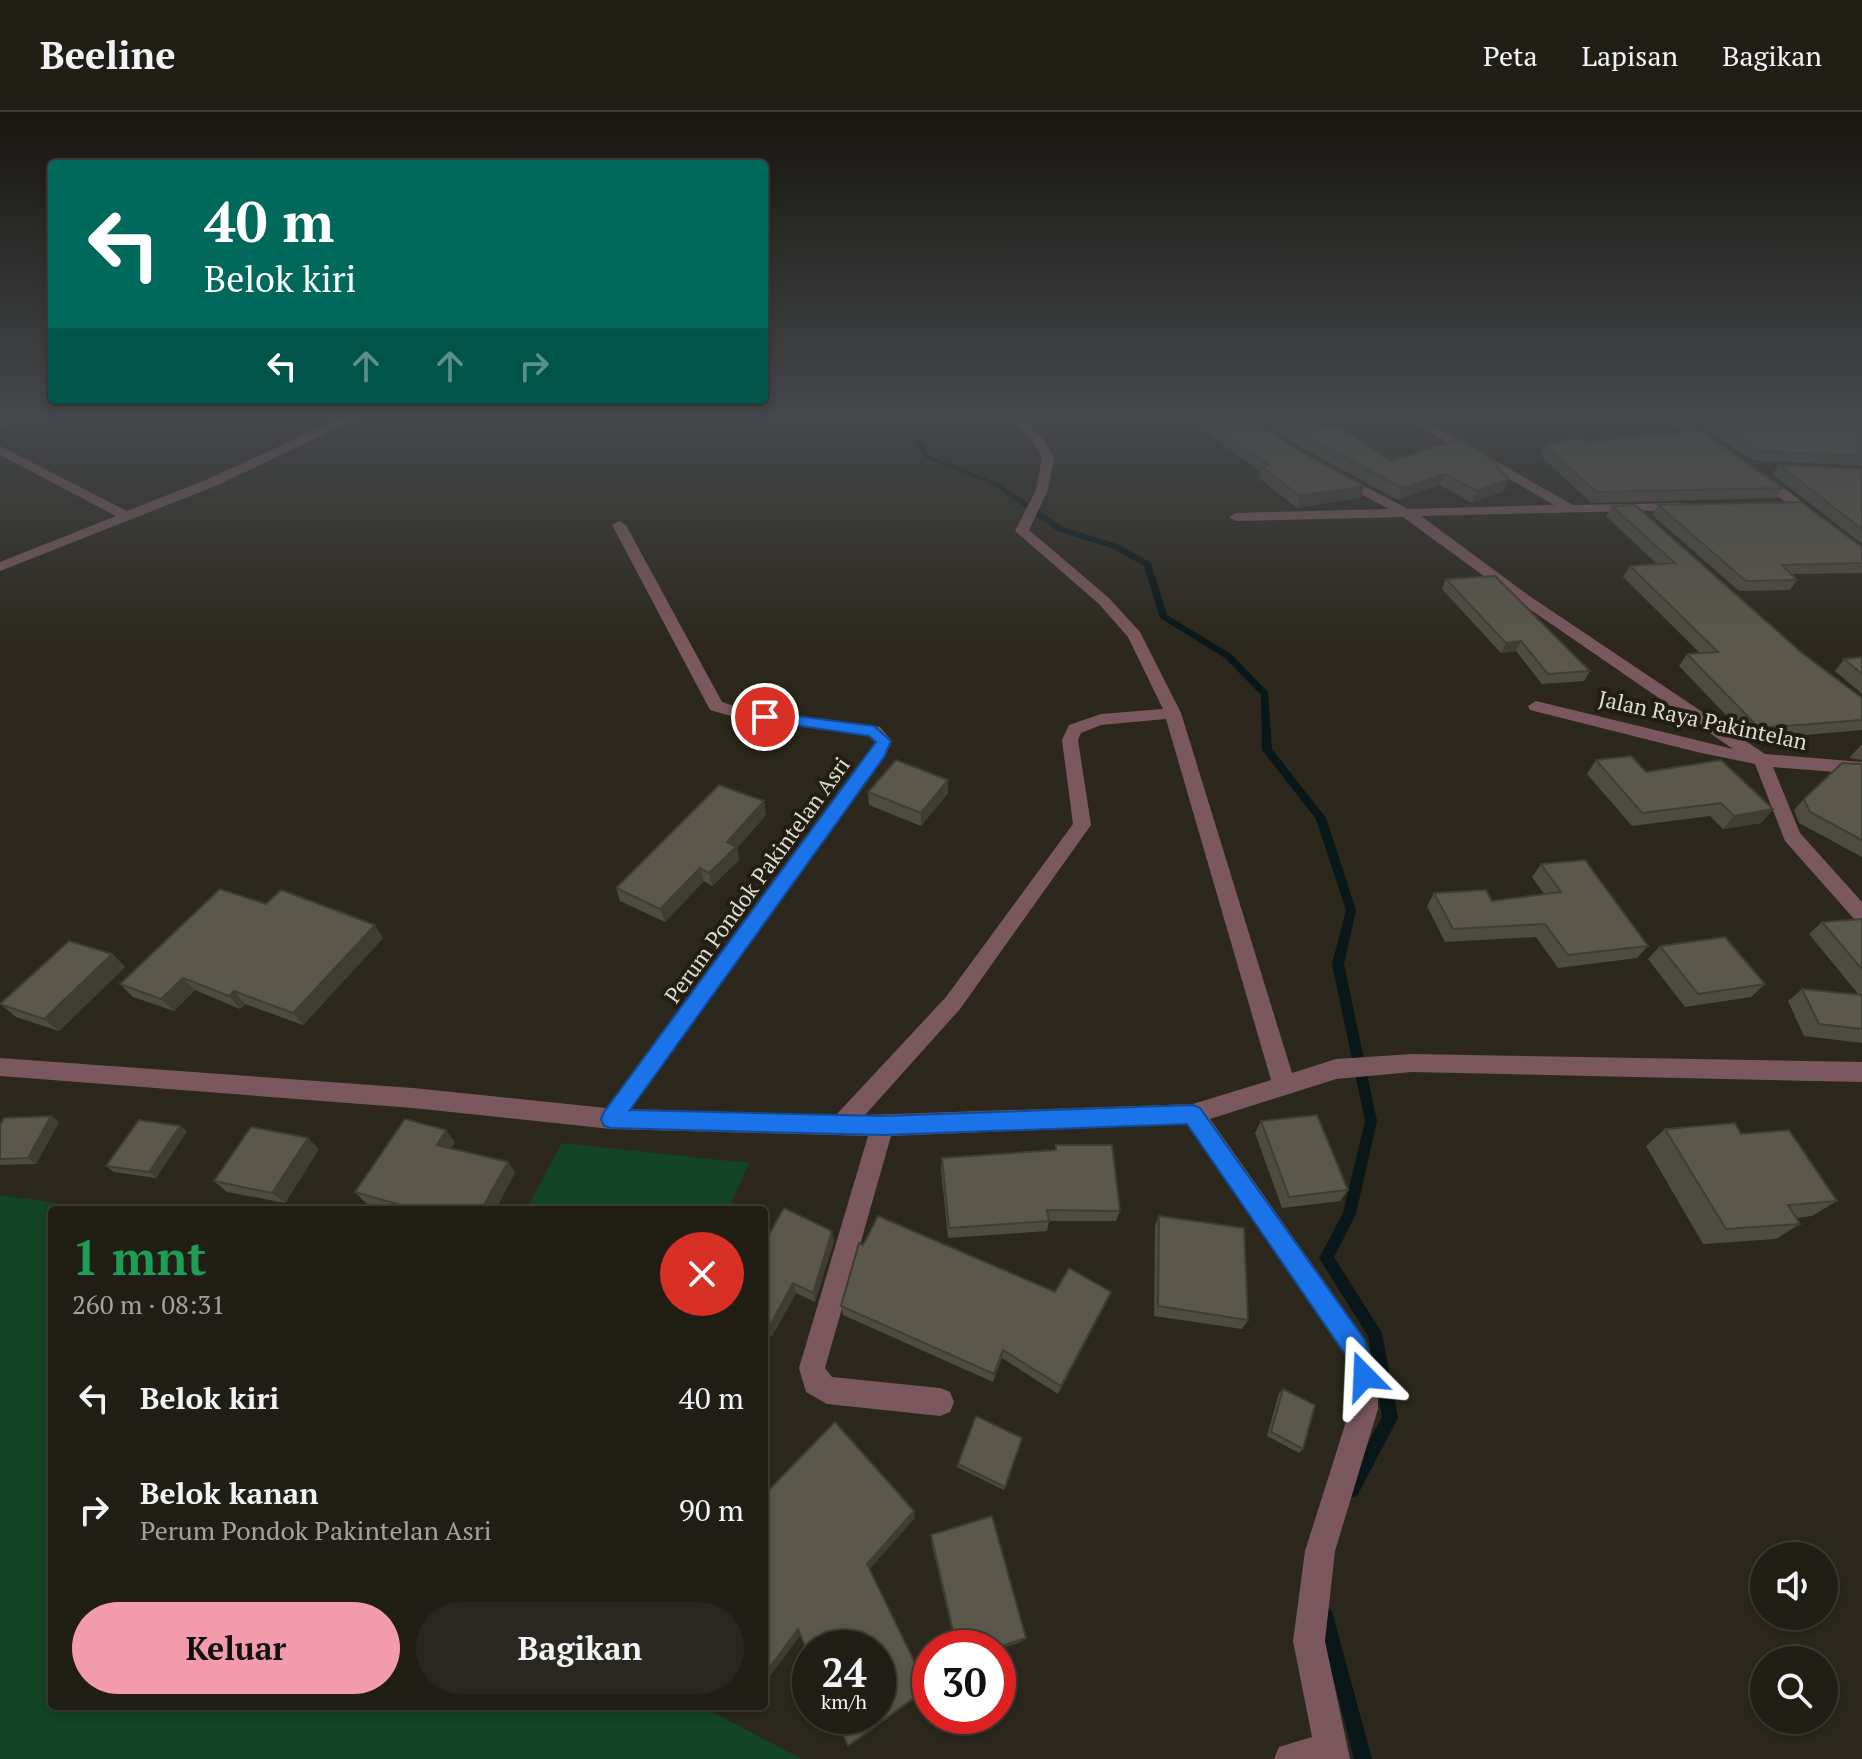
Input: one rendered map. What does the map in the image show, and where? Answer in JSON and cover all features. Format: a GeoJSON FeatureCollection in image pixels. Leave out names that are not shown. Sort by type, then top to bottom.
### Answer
{"type":"FeatureCollection","features":[{"type":"Feature","properties":{"kind":"street"},"geometry":{"type":"LineString","coordinates":[[76,490],[128,517]]}},
{"type":"Feature","properties":{"kind":"street"},"geometry":{"type":"LineString","coordinates":[[0,567],[193,490]]}},
{"type":"Feature","properties":{"kind":"street"},"geometry":{"type":"LineString","coordinates":[[1038,490],[1022,531],[1104,601],[1135,635],[1173,713],[1284,1085]]}},
{"type":"Feature","properties":{"kind":"street"},"geometry":{"type":"LineString","coordinates":[[1363,490],[1408,514],[1523,598],[1762,760],[1792,836],[1862,915]]}},
{"type":"Feature","properties":{"kind":"street"},"geometry":{"type":"LineString","coordinates":[[1538,490],[1570,508]]}},
{"type":"Feature","properties":{"kind":"street"},"geometry":{"type":"LineString","coordinates":[[1778,490],[1830,530]]}},
{"type":"Feature","properties":{"kind":"street"},"geometry":{"type":"LineString","coordinates":[[1767,505],[1797,505]]}},
{"type":"Feature","properties":{"kind":"street"},"geometry":{"type":"LineString","coordinates":[[1236,517],[1692,506]]}},
{"type":"Feature","properties":{"kind":"street"},"geometry":{"type":"LineString","coordinates":[[1632,507],[1644,519]]}},
{"type":"Feature","properties":{"kind":"street","name":"Perum Pondok Pakintelan Asri"},"geometry":{"type":"LineString","coordinates":[[611,1119],[879,753],[884,741],[874,731],[738,713],[716,706],[619,525]]}},
{"type":"Feature","properties":{"kind":"street","name":"Jalan Raya Pakintelan"},"geometry":{"type":"LineString","coordinates":[[1536,706],[1762,760],[1828,768],[1862,768]]}},
{"type":"Feature","properties":{"kind":"street"},"geometry":{"type":"LineString","coordinates":[[842,1124],[953,1003],[1082,825],[1070,740],[1073,731],[1082,725],[1106,720],[1173,713]]}},
{"type":"Feature","properties":{"kind":"street"},"geometry":{"type":"LineString","coordinates":[[0,1067],[413,1098],[611,1119],[882,1126],[1193,1114],[1336,1069],[1412,1063],[1862,1072]]}},
{"type":"Feature","properties":{"kind":"street"},"geometry":{"type":"LineString","coordinates":[[1193,1114],[1356,1348],[1364,1376],[1364,1409],[1320,1551],[1309,1641],[1332,1754],[1291,1759]]}},
{"type":"Feature","properties":{"kind":"street"},"geometry":{"type":"LineString","coordinates":[[882,1126],[812,1368],[816,1382],[827,1390],[940,1402]]}},
{"type":"Feature","properties":{"kind":"green space"},"geometry":{"type":"Polygon","coordinates":[[[562,1143],[749,1163],[730,1206],[528,1206],[562,1143]]]}},
{"type":"Feature","properties":{"kind":"green space"},"geometry":{"type":"Polygon","coordinates":[[[0,1195],[77,1206],[48,1206],[48,1710],[709,1710],[802,1759],[0,1759],[0,1195]]]}},
{"type":"Feature","properties":{"kind":"building"},"geometry":{"type":"Polygon","coordinates":[[[1292,490],[1339,490],[1300,496],[1292,490]]]}},
{"type":"Feature","properties":{"kind":"building"},"geometry":{"type":"Polygon","coordinates":[[[1594,490],[1696,490],[1596,492],[1594,490]]]}},
{"type":"Feature","properties":{"kind":"building"},"geometry":{"type":"Polygon","coordinates":[[[1811,490],[1862,490],[1862,529],[1811,490]]]}},
{"type":"Feature","properties":{"kind":"building"},"geometry":{"type":"Polygon","coordinates":[[[1801,502],[1862,547],[1862,563],[1782,565],[1797,580],[1746,581],[1658,505],[1801,502]]]}},
{"type":"Feature","properties":{"kind":"building"},"geometry":{"type":"Polygon","coordinates":[[[1635,505],[1802,653],[1862,698],[1862,720],[1759,728],[1687,654],[1718,652],[1630,566],[1675,563],[1612,506],[1635,505]]]}},
{"type":"Feature","properties":{"kind":"building"},"geometry":{"type":"Polygon","coordinates":[[[1495,576],[1590,671],[1548,674],[1521,641],[1506,643],[1446,579],[1495,576]]]}},
{"type":"Feature","properties":{"kind":"building"},"geometry":{"type":"Polygon","coordinates":[[[1862,657],[1862,674],[1844,659],[1862,657]]]}},
{"type":"Feature","properties":{"kind":"building"},"geometry":{"type":"Polygon","coordinates":[[[1631,756],[1646,772],[1721,760],[1773,809],[1734,816],[1721,803],[1642,813],[1596,760],[1631,756]]]}},
{"type":"Feature","properties":{"kind":"building"},"geometry":{"type":"Polygon","coordinates":[[[896,760],[948,780],[921,813],[868,792],[896,760]]]}},
{"type":"Feature","properties":{"kind":"building"},"geometry":{"type":"Polygon","coordinates":[[[1842,763],[1862,764],[1862,840],[1810,812],[1804,799],[1842,763]]]}},
{"type":"Feature","properties":{"kind":"building"},"geometry":{"type":"Polygon","coordinates":[[[719,785],[764,801],[727,842],[736,847],[709,873],[700,868],[660,909],[616,888],[719,785]]]}},
{"type":"Feature","properties":{"kind":"building"},"geometry":{"type":"Polygon","coordinates":[[[1585,860],[1648,946],[1568,955],[1545,924],[1453,929],[1434,893],[1486,890],[1492,901],[1561,892],[1541,864],[1585,860]]]}},
{"type":"Feature","properties":{"kind":"building"},"geometry":{"type":"Polygon","coordinates":[[[220,889],[266,904],[281,890],[375,925],[293,1013],[234,991],[229,996],[183,978],[161,999],[120,984],[220,889]]]}},
{"type":"Feature","properties":{"kind":"building"},"geometry":{"type":"Polygon","coordinates":[[[1862,919],[1862,969],[1822,922],[1862,919]]]}},
{"type":"Feature","properties":{"kind":"building"},"geometry":{"type":"Polygon","coordinates":[[[1725,937],[1765,984],[1698,994],[1660,946],[1725,937]]]}},
{"type":"Feature","properties":{"kind":"building"},"geometry":{"type":"Polygon","coordinates":[[[69,941],[112,954],[44,1019],[0,1004],[69,941]]]}},
{"type":"Feature","properties":{"kind":"building"},"geometry":{"type":"Polygon","coordinates":[[[1802,989],[1862,995],[1862,1029],[1819,1024],[1802,989]]]}},
{"type":"Feature","properties":{"kind":"building"},"geometry":{"type":"Polygon","coordinates":[[[1317,1115],[1348,1190],[1289,1197],[1261,1121],[1317,1115]]]}},
{"type":"Feature","properties":{"kind":"building"},"geometry":{"type":"Polygon","coordinates":[[[51,1116],[28,1158],[0,1159],[0,1125],[4,1118],[51,1116]]]}},
{"type":"Feature","properties":{"kind":"building"},"geometry":{"type":"Polygon","coordinates":[[[405,1119],[446,1130],[437,1145],[508,1162],[483,1206],[404,1206],[355,1192],[405,1119]]]}},
{"type":"Feature","properties":{"kind":"building"},"geometry":{"type":"Polygon","coordinates":[[[139,1120],[180,1126],[149,1172],[106,1166],[139,1120]]]}},
{"type":"Feature","properties":{"kind":"building"},"geometry":{"type":"Polygon","coordinates":[[[1735,1123],[1741,1134],[1789,1130],[1837,1201],[1788,1205],[1800,1224],[1726,1229],[1665,1129],[1735,1123]]]}},
{"type":"Feature","properties":{"kind":"building"},"geometry":{"type":"Polygon","coordinates":[[[251,1127],[308,1138],[272,1193],[214,1181],[251,1127]]]}},
{"type":"Feature","properties":{"kind":"building"},"geometry":{"type":"Polygon","coordinates":[[[1056,1145],[1112,1145],[1120,1211],[1047,1210],[1049,1221],[949,1228],[942,1158],[1056,1150],[1056,1145]]]}},
{"type":"Feature","properties":{"kind":"building"},"geometry":{"type":"Polygon","coordinates":[[[784,1208],[832,1231],[813,1293],[793,1283],[769,1327],[768,1327],[768,1236],[784,1208]]]}},
{"type":"Feature","properties":{"kind":"building"},"geometry":{"type":"Polygon","coordinates":[[[878,1216],[1055,1292],[1069,1268],[1111,1292],[1061,1386],[1003,1350],[994,1374],[841,1306],[859,1243],[863,1245],[878,1216]]]}},
{"type":"Feature","properties":{"kind":"building"},"geometry":{"type":"Polygon","coordinates":[[[1159,1216],[1244,1228],[1248,1320],[1158,1306],[1159,1216]]]}},
{"type":"Feature","properties":{"kind":"building"},"geometry":{"type":"Polygon","coordinates":[[[1283,1389],[1315,1405],[1303,1449],[1271,1432],[1283,1389]]]}},
{"type":"Feature","properties":{"kind":"building"},"geometry":{"type":"Polygon","coordinates":[[[976,1416],[1022,1438],[1005,1487],[958,1464],[976,1416]]]}},
{"type":"Feature","properties":{"kind":"building"},"geometry":{"type":"Polygon","coordinates":[[[835,1422],[914,1511],[867,1564],[912,1657],[912,1699],[896,1711],[896,1630],[792,1630],[792,1637],[768,1670],[768,1491],[835,1422]]]}},
{"type":"Feature","properties":{"kind":"building"},"geometry":{"type":"Polygon","coordinates":[[[992,1516],[1026,1638],[1016,1641],[1016,1630],[953,1630],[931,1535],[992,1516]]]}},
{"type":"Feature","properties":{"kind":"building"},"geometry":{"type":"Polygon","coordinates":[[[843,1734],[864,1734],[848,1746],[843,1734]]]}},
{"type":"Feature","properties":{"kind":"waterway"},"geometry":{"type":"LineString","coordinates":[[1004,490],[1060,529],[1117,547],[1148,565],[1163,616],[1228,656],[1265,694],[1267,750],[1321,818],[1351,910],[1338,964],[1371,1121],[1349,1214],[1326,1258],[1375,1333],[1390,1418],[1351,1490]]}},
{"type":"Feature","properties":{"kind":"waterway"},"geometry":{"type":"LineString","coordinates":[[1325,1615],[1363,1759]]}},
{"type":"Feature","properties":{"kind":"route"},"geometry":{"type":"LineString","coordinates":[[765,717],[874,731],[884,741],[879,753],[611,1119],[882,1126],[1193,1114],[1356,1348],[1364,1376]]}}]}
